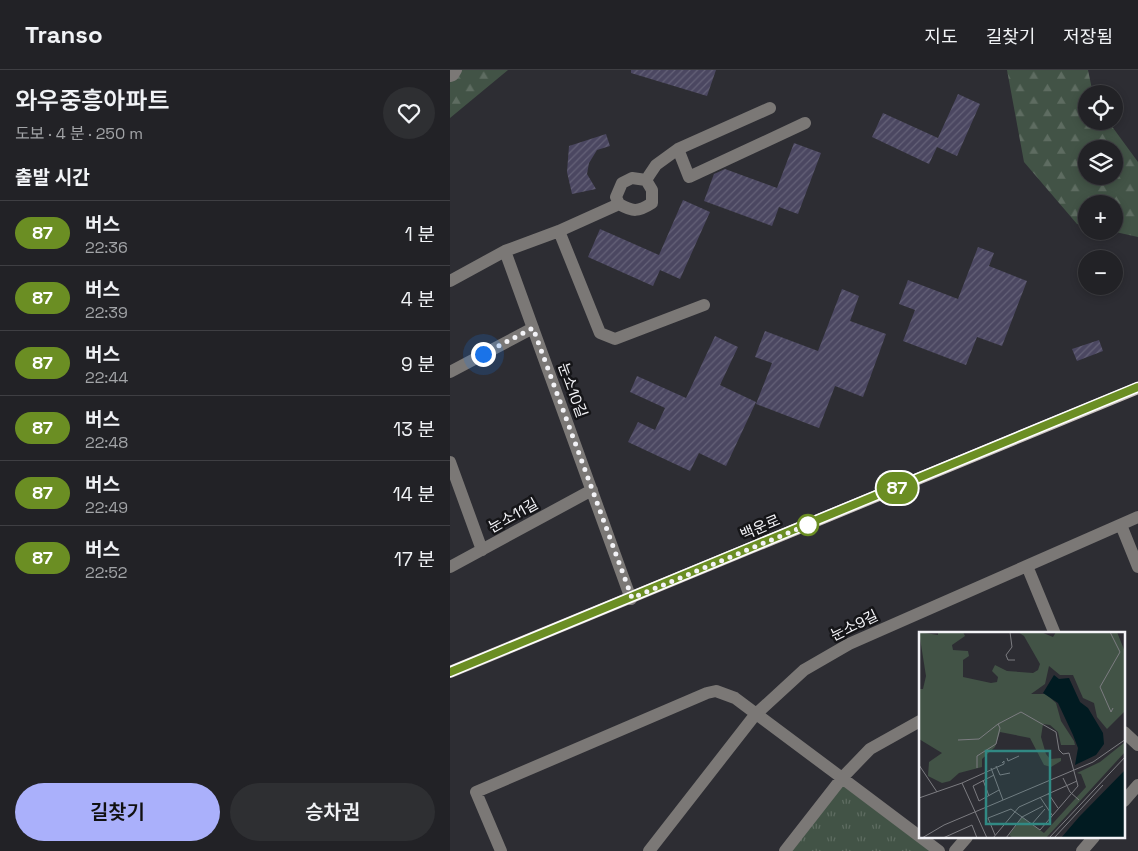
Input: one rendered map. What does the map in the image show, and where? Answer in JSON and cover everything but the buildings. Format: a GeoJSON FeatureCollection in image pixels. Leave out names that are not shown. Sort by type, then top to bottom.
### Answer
{"type":"FeatureCollection","features":[{"type":"Feature","properties":{"kind":"main road","name":"백운로"},"geometry":{"type":"LineString","coordinates":[[450,672],[1138,388]]}},
{"type":"Feature","properties":{"kind":"street"},"geometry":{"type":"LineString","coordinates":[[450,76],[456,70]]}},
{"type":"Feature","properties":{"kind":"street"},"geometry":{"type":"LineString","coordinates":[[646,180],[656,165],[678,149],[770,108]]}},
{"type":"Feature","properties":{"kind":"street"},"geometry":{"type":"LineString","coordinates":[[678,149],[689,177],[805,123]]}},
{"type":"Feature","properties":{"kind":"street"},"geometry":{"type":"LineString","coordinates":[[632,178],[646,180],[652,190],[652,203],[641,210],[629,209],[619,204],[616,198],[622,183],[632,178]]}},
{"type":"Feature","properties":{"kind":"street"},"geometry":{"type":"LineString","coordinates":[[450,281],[505,251],[559,231],[619,204]]}},
{"type":"Feature","properties":{"kind":"street"},"geometry":{"type":"LineString","coordinates":[[559,231],[600,334],[614,339],[704,305]]}},
{"type":"Feature","properties":{"kind":"street","name":"눈소10길"},"geometry":{"type":"LineString","coordinates":[[505,251],[632,598]]}},
{"type":"Feature","properties":{"kind":"street"},"geometry":{"type":"LineString","coordinates":[[450,372],[533,328]]}},
{"type":"Feature","properties":{"kind":"street"},"geometry":{"type":"LineString","coordinates":[[450,462],[482,550]]}},
{"type":"Feature","properties":{"kind":"street","name":"눈소11길"},"geometry":{"type":"LineString","coordinates":[[450,567],[592,490]]}},
{"type":"Feature","properties":{"kind":"street","name":"눈소9길"},"geometry":{"type":"LineString","coordinates":[[649,851],[757,714],[804,670],[848,644],[1138,517]]}},
{"type":"Feature","properties":{"kind":"street"},"geometry":{"type":"LineString","coordinates":[[1121,525],[1138,567]]}},
{"type":"Feature","properties":{"kind":"street"},"geometry":{"type":"LineString","coordinates":[[1027,566],[1054,632]]}},
{"type":"Feature","properties":{"kind":"street"},"geometry":{"type":"LineString","coordinates":[[501,851],[476,792],[707,693],[716,691],[735,698],[919,836]]}},
{"type":"Feature","properties":{"kind":"street"},"geometry":{"type":"LineString","coordinates":[[785,851],[842,778],[870,749],[919,722]]}},
{"type":"Feature","properties":{"kind":"street"},"geometry":{"type":"LineString","coordinates":[[1126,734],[1138,745]]}},
{"type":"Feature","properties":{"kind":"street"},"geometry":{"type":"LineString","coordinates":[[1126,799],[1138,785]]}},
{"type":"Feature","properties":{"kind":"street"},"geometry":{"type":"LineString","coordinates":[[922,838],[939,851]]}},
{"type":"Feature","properties":{"kind":"street"},"geometry":{"type":"LineString","coordinates":[[955,851],[966,838]]}},
{"type":"Feature","properties":{"kind":"street"},"geometry":{"type":"LineString","coordinates":[[1082,851],[1093,838]]}},
{"type":"Feature","properties":{"kind":"green space"},"geometry":{"type":"Polygon","coordinates":[[[450,70],[508,70],[450,118],[450,70]]]}},
{"type":"Feature","properties":{"kind":"green space"},"geometry":{"type":"Polygon","coordinates":[[[1007,70],[1088,70],[1091,85],[1078,85],[1078,130],[1115,130],[1122,140],[1078,140],[1078,185],[1123,185],[1123,142],[1138,162],[1138,237],[1123,234],[1123,195],[1078,195],[1077,224],[1024,162],[1007,70]]]}},
{"type":"Feature","properties":{"kind":"green space"},"geometry":{"type":"Polygon","coordinates":[[[842,778],[919,836],[919,838],[939,851],[785,851],[842,778]]]}},
{"type":"Feature","properties":{"kind":"bus line","name":"87"},"geometry":{"type":"LineString","coordinates":[[450,672],[1138,387]]}},
{"type":"Feature","properties":{"kind":"route"},"geometry":{"type":"LineString","coordinates":[[483,354],[533,328],[632,598],[812,523],[808,525]]}}]}
